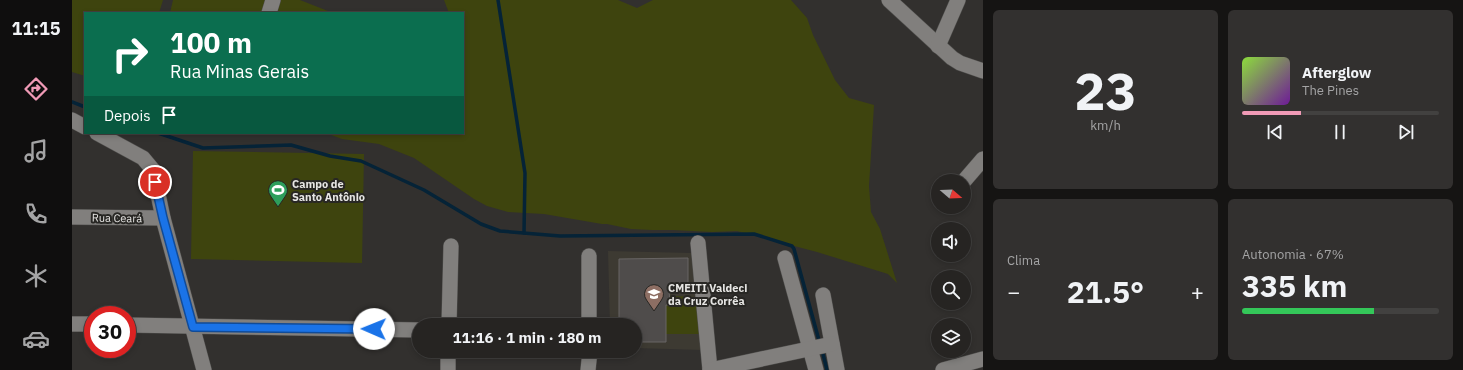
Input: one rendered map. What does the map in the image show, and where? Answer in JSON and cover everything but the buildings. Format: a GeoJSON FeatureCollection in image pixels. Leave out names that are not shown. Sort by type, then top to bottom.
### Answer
{"type":"FeatureCollection","features":[{"type":"Feature","properties":{"kind":"street"},"geometry":{"type":"LineString","coordinates":[[269,12],[273,0]]}},
{"type":"Feature","properties":{"kind":"street"},"geometry":{"type":"LineString","coordinates":[[889,0],[938,46],[960,63],[983,71]]}},
{"type":"Feature","properties":{"kind":"street"},"geometry":{"type":"LineString","coordinates":[[938,46],[958,0]]}},
{"type":"Feature","properties":{"kind":"street"},"geometry":{"type":"LineString","coordinates":[[72,120],[84,126]]}},
{"type":"Feature","properties":{"kind":"street"},"geometry":{"type":"LineString","coordinates":[[99,134],[147,161],[153,170],[163,218],[204,370]]}},
{"type":"Feature","properties":{"kind":"street"},"geometry":{"type":"LineString","coordinates":[[970,174],[983,159]]}},
{"type":"Feature","properties":{"kind":"street","name":"Rua Ceará"},"geometry":{"type":"LineString","coordinates":[[72,217],[163,218]]}},
{"type":"Feature","properties":{"kind":"street"},"geometry":{"type":"LineString","coordinates":[[698,243],[710,370],[820,346]]}},
{"type":"Feature","properties":{"kind":"street"},"geometry":{"type":"LineString","coordinates":[[449,318],[451,246]]}},
{"type":"Feature","properties":{"kind":"street"},"geometry":{"type":"LineString","coordinates":[[589,256],[589,318]]}},
{"type":"Feature","properties":{"kind":"street"},"geometry":{"type":"LineString","coordinates":[[785,258],[820,346],[837,370]]}},
{"type":"Feature","properties":{"kind":"street"},"geometry":{"type":"LineString","coordinates":[[816,370],[820,346],[823,295]]}},
{"type":"Feature","properties":{"kind":"street"},"geometry":{"type":"LineString","coordinates":[[72,324],[84,324]]}},
{"type":"Feature","properties":{"kind":"street"},"geometry":{"type":"LineString","coordinates":[[136,325],[412,330]]}},
{"type":"Feature","properties":{"kind":"street"},"geometry":{"type":"LineString","coordinates":[[448,358],[448,370]]}},
{"type":"Feature","properties":{"kind":"street"},"geometry":{"type":"LineString","coordinates":[[588,370],[589,358]]}},
{"type":"Feature","properties":{"kind":"street"},"geometry":{"type":"LineString","coordinates":[[943,370],[983,359]]}},
{"type":"Feature","properties":{"kind":"shaded area","name":"CMEITI Valdeci da Cruz Corrêa"},"geometry":{"type":"Polygon","coordinates":[[[608,251],[691,253],[703,350],[642,348],[642,318],[610,318],[608,251]]]}},
{"type":"Feature","properties":{"kind":"green space"},"geometry":{"type":"Polygon","coordinates":[[[72,0],[163,0],[159,12],[84,12],[84,76],[72,72],[72,0]]]}},
{"type":"Feature","properties":{"kind":"green space"},"geometry":{"type":"Polygon","coordinates":[[[173,0],[300,0],[330,12],[170,12],[173,0]]]}},
{"type":"Feature","properties":{"kind":"green space"},"geometry":{"type":"Polygon","coordinates":[[[444,0],[618,0],[637,8],[653,0],[791,0],[807,18],[813,35],[835,80],[849,98],[874,105],[869,186],[871,212],[880,229],[897,283],[888,274],[817,252],[737,231],[712,232],[631,229],[544,214],[508,212],[487,206],[474,199],[414,158],[379,144],[342,139],[329,134],[464,134],[464,12],[449,12],[444,0]]]}},
{"type":"Feature","properties":{"kind":"green space","name":"Campo de Santo Antônio"},"geometry":{"type":"Polygon","coordinates":[[[193,151],[364,154],[362,263],[191,259],[193,151]]]}},
{"type":"Feature","properties":{"kind":"green space"},"geometry":{"type":"Polygon","coordinates":[[[670,296],[696,297],[701,334],[666,334],[666,305],[670,305],[670,296]]]}},
{"type":"Feature","properties":{"kind":"waterway"},"geometry":{"type":"LineString","coordinates":[[498,0],[525,173],[524,233]]}},
{"type":"Feature","properties":{"kind":"waterway"},"geometry":{"type":"LineString","coordinates":[[72,102],[84,107]]}},
{"type":"Feature","properties":{"kind":"waterway"},"geometry":{"type":"LineString","coordinates":[[161,134],[203,148],[291,145],[330,156],[361,161],[424,190],[481,224],[500,231],[560,236],[754,234],[792,246],[820,344]]}},
{"type":"Feature","properties":{"kind":"waterway"},"geometry":{"type":"LineString","coordinates":[[822,350],[827,370]]}},
{"type":"Feature","properties":{"kind":"place","name":"Campo de Santo Antônio"},"geometry":{"type":"Point","coordinates":[278,207]}},
{"type":"Feature","properties":{"kind":"place","name":"CMEITI Valdeci da Cruz Corrêa"},"geometry":{"type":"Point","coordinates":[654,311]}},
{"type":"Feature","properties":{"kind":"route"},"geometry":{"type":"LineString","coordinates":[[155,182],[163,218],[193,327],[374,329]]}}]}
